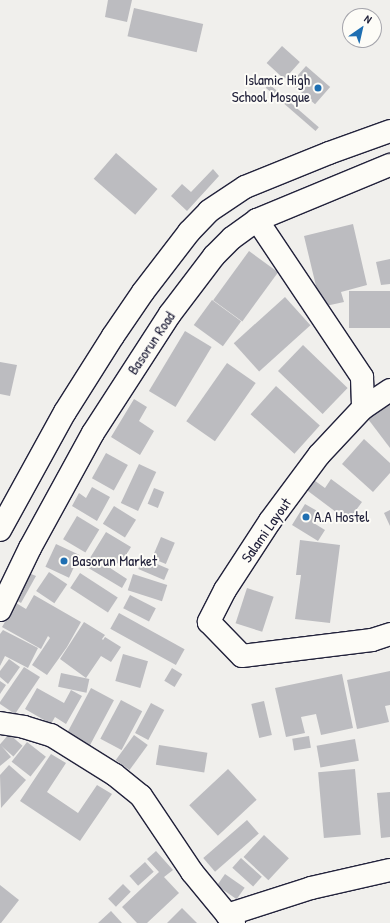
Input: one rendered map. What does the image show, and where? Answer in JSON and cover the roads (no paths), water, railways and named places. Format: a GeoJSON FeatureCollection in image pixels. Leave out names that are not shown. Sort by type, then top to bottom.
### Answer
{"type":"FeatureCollection","features":[{"type":"Feature","properties":{"kind":"main road"},"geometry":{"type":"LineString","coordinates":[[0,530],[65,412],[113,336],[143,292],[189,232],[209,211],[245,187],[329,153],[390,131]]}},
{"type":"Feature","properties":{"kind":"main road"},"geometry":{"type":"LineString","coordinates":[[329,153],[343,183]]}},
{"type":"Feature","properties":{"kind":"main road","name":"Basorun Road"},"geometry":{"type":"LineString","coordinates":[[0,610],[30,548],[90,440],[141,357],[170,314],[214,256],[232,238],[256,220],[390,165]]}},
{"type":"Feature","properties":{"kind":"main road"},"geometry":{"type":"LineString","coordinates":[[256,220],[362,377],[363,408]]}},
{"type":"Feature","properties":{"kind":"main road","name":"Salami Layout"},"geometry":{"type":"LineString","coordinates":[[390,390],[363,408],[319,456],[270,522],[225,590],[209,622],[242,656],[372,640],[390,634]]}},
{"type":"Feature","properties":{"kind":"main road"},"geometry":{"type":"LineString","coordinates":[[0,723],[24,727],[51,735],[115,775],[140,796],[192,872],[230,919],[311,888],[390,870]]}},
{"type":"Feature","properties":{"kind":"place","name":"Islamic High School Mosque"},"geometry":{"type":"Point","coordinates":[318,88]}},
{"type":"Feature","properties":{"kind":"place","name":"A.A Hostel"},"geometry":{"type":"Point","coordinates":[306,517]}},
{"type":"Feature","properties":{"kind":"place","name":"Basorun Market"},"geometry":{"type":"Point","coordinates":[64,561]}}]}
